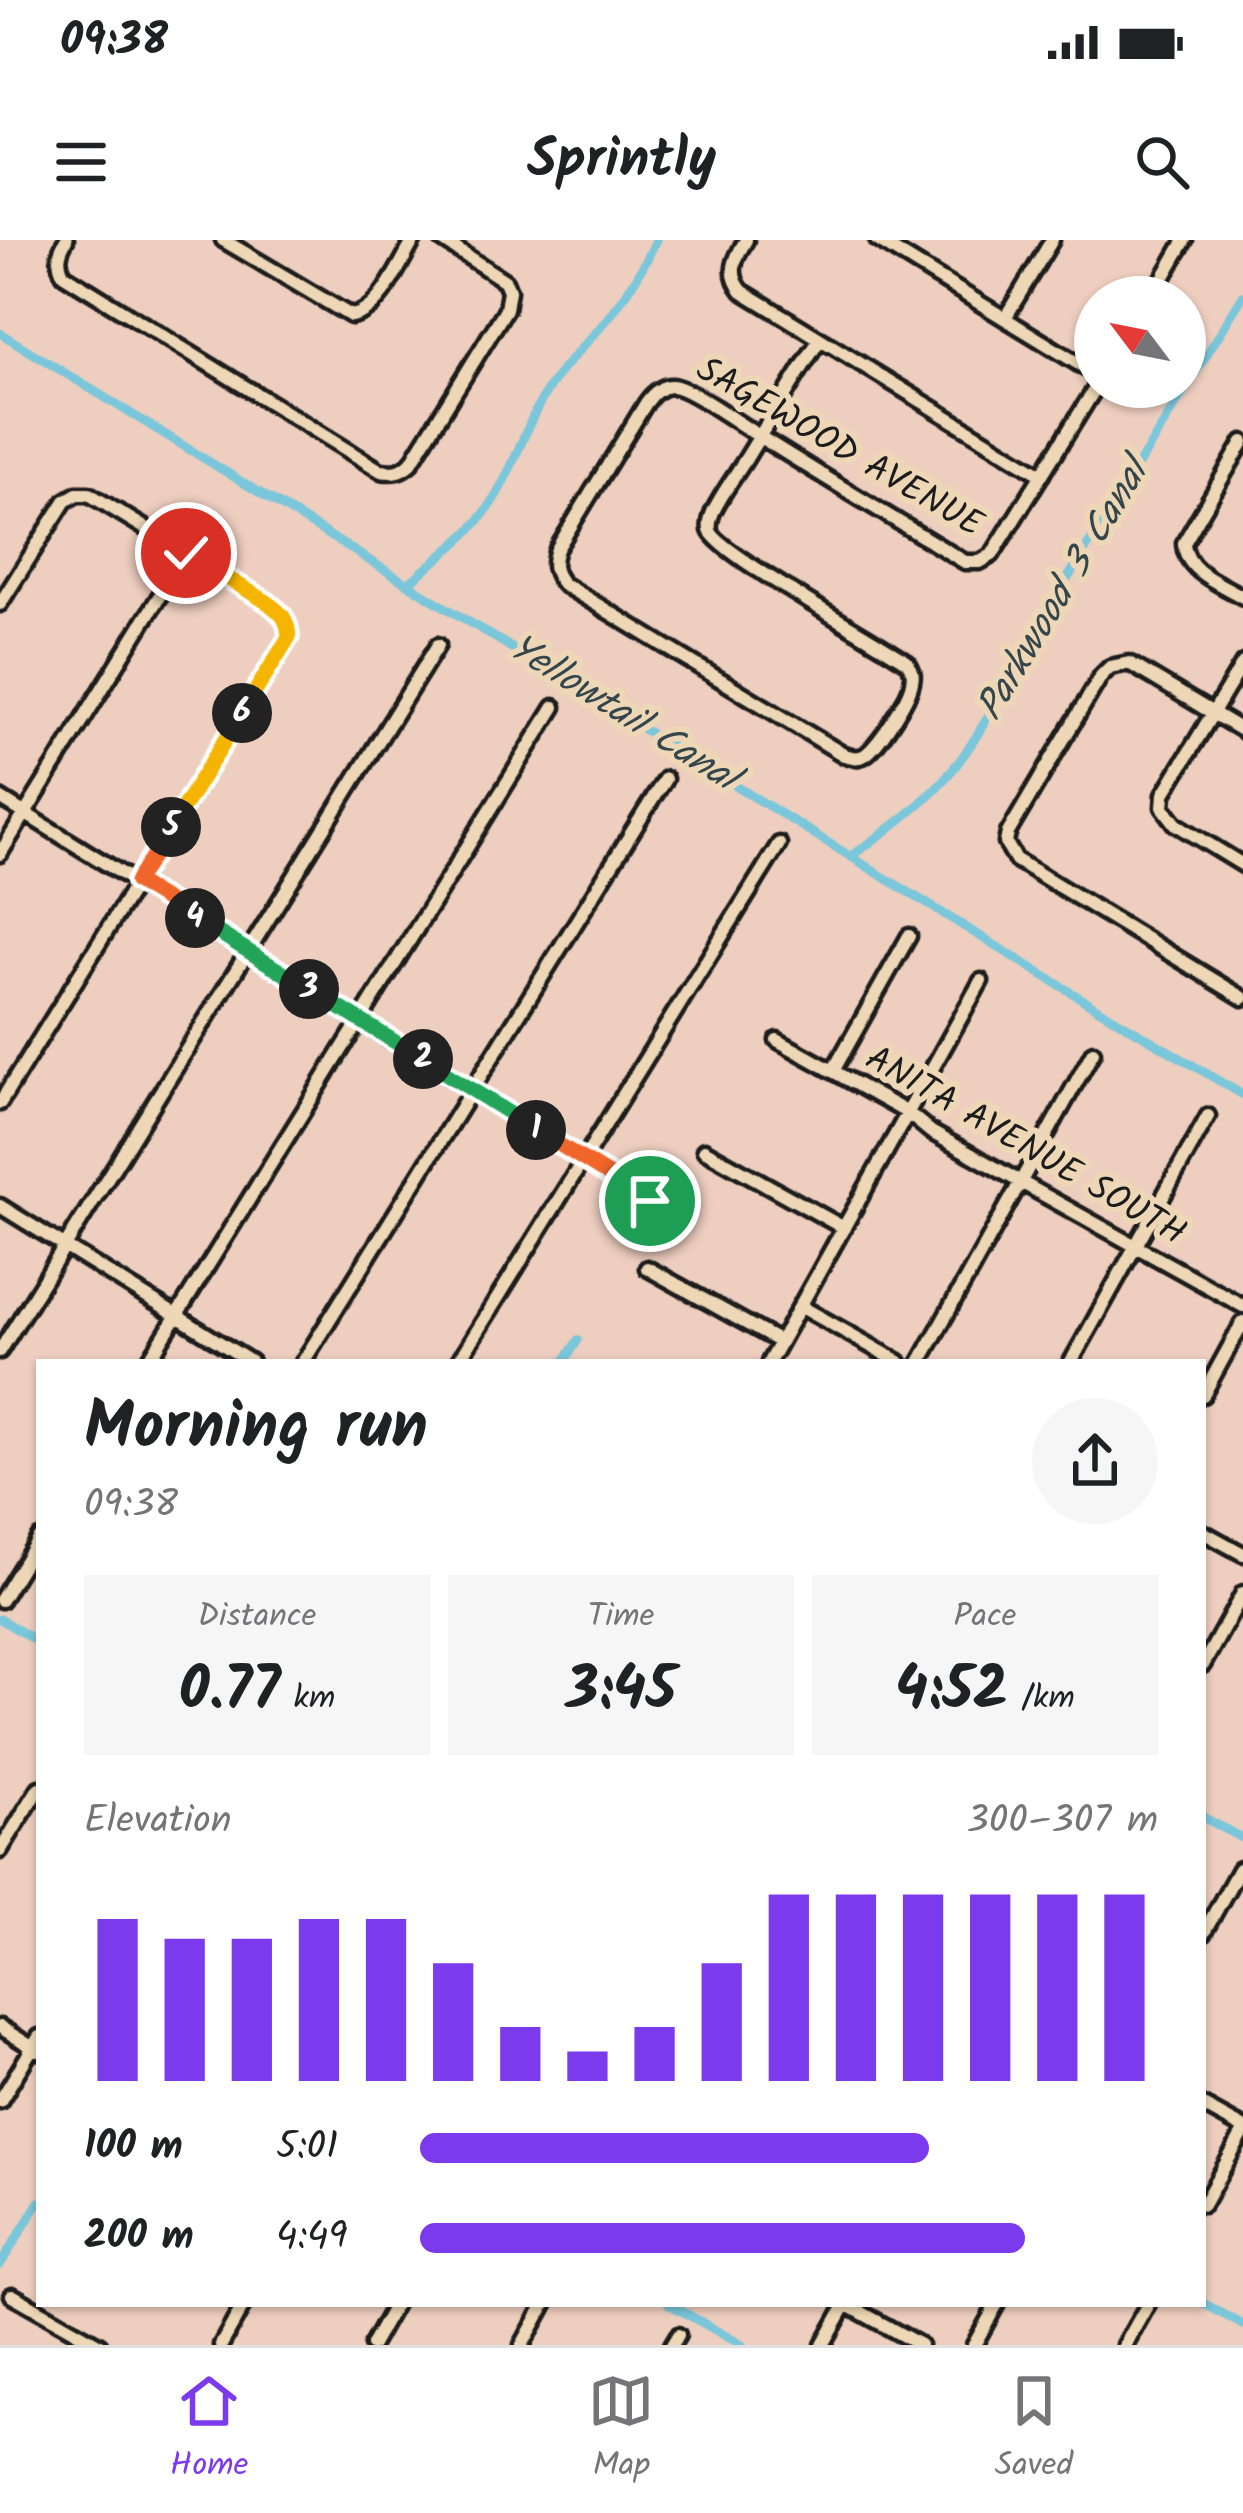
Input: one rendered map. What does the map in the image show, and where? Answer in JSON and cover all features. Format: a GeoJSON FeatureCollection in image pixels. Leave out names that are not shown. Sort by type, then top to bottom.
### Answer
{"type":"FeatureCollection","features":[{"type":"Feature","properties":{"kind":"street"},"geometry":{"type":"LineString","coordinates":[[66,240],[58,257],[64,275],[381,471],[392,473],[404,470],[419,449],[506,309],[509,291],[505,281],[442,240]]}},
{"type":"Feature","properties":{"kind":"street"},"geometry":{"type":"LineString","coordinates":[[223,240],[352,316],[370,309],[414,240]]}},
{"type":"Feature","properties":{"kind":"street"},"geometry":{"type":"LineString","coordinates":[[746,240],[732,266],[734,282],[742,291],[1042,475],[1083,408]]}},
{"type":"Feature","properties":{"kind":"street"},"geometry":{"type":"LineString","coordinates":[[879,240],[1074,361]]}},
{"type":"Feature","properties":{"kind":"street"},"geometry":{"type":"LineString","coordinates":[[1005,318],[1052,240]]}},
{"type":"Feature","properties":{"kind":"street"},"geometry":{"type":"LineString","coordinates":[[1164,276],[1185,240]]}},
{"type":"Feature","properties":{"kind":"street"},"geometry":{"type":"LineString","coordinates":[[760,436],[820,339]]}},
{"type":"Feature","properties":{"kind":"street","name":"SAGEWOOD AVENUE"},"geometry":{"type":"LineString","coordinates":[[760,436],[711,517],[715,541],[908,663],[912,672],[909,692],[874,749],[854,758],[563,584],[555,574],[557,549],[646,403],[668,386],[678,387],[760,436],[964,562],[980,562],[992,555],[1042,475]]}},
{"type":"Feature","properties":{"kind":"street"},"geometry":{"type":"LineString","coordinates":[[1243,442],[1185,539],[1184,553],[1189,562],[1243,598]]}},
{"type":"Feature","properties":{"kind":"street"},"geometry":{"type":"LineString","coordinates":[[0,604],[64,501],[77,494],[98,498],[265,601],[283,614],[289,637],[0,1103]]}},
{"type":"Feature","properties":{"kind":"street"},"geometry":{"type":"LineString","coordinates":[[0,854],[186,553]]}},
{"type":"Feature","properties":{"kind":"street"},"geometry":{"type":"LineString","coordinates":[[0,1351],[438,645]]}},
{"type":"Feature","properties":{"kind":"street"},"geometry":{"type":"LineString","coordinates":[[1243,731],[1129,663],[1110,667],[1024,804],[1006,843],[1016,860],[1243,998]]}},
{"type":"Feature","properties":{"kind":"street"},"geometry":{"type":"LineString","coordinates":[[1243,663],[1164,794],[1163,807],[1176,824],[1243,865]]}},
{"type":"Feature","properties":{"kind":"street"},"geometry":{"type":"LineString","coordinates":[[150,1359],[554,707]]}},
{"type":"Feature","properties":{"kind":"street"},"geometry":{"type":"LineString","coordinates":[[305,1359],[665,779]]}},
{"type":"Feature","properties":{"kind":"street"},"geometry":{"type":"LineString","coordinates":[[0,798],[650,1201]]}},
{"type":"Feature","properties":{"kind":"street"},"geometry":{"type":"LineString","coordinates":[[460,1359],[779,844]]}},
{"type":"Feature","properties":{"kind":"street"},"geometry":{"type":"LineString","coordinates":[[833,1071],[909,936]]}},
{"type":"Feature","properties":{"kind":"street"},"geometry":{"type":"LineString","coordinates":[[771,1359],[981,982]]}},
{"type":"Feature","properties":{"kind":"street","name":"ANITA AVENUE SOUTH"},"geometry":{"type":"LineString","coordinates":[[777,1040],[1243,1306]]}},
{"type":"Feature","properties":{"kind":"street"},"geometry":{"type":"LineString","coordinates":[[922,1359],[1093,1052]]}},
{"type":"Feature","properties":{"kind":"street"},"geometry":{"type":"LineString","coordinates":[[1073,1359],[1208,1116]]}},
{"type":"Feature","properties":{"kind":"street"},"geometry":{"type":"LineString","coordinates":[[704,1150],[844,1228]]}},
{"type":"Feature","properties":{"kind":"street"},"geometry":{"type":"LineString","coordinates":[[0,1206],[246,1359]]}},
{"type":"Feature","properties":{"kind":"street"},"geometry":{"type":"LineString","coordinates":[[647,1268],[780,1342]]}},
{"type":"Feature","properties":{"kind":"street"},"geometry":{"type":"LineString","coordinates":[[800,1306],[894,1359]]}},
{"type":"Feature","properties":{"kind":"street"},"geometry":{"type":"LineString","coordinates":[[1206,1390],[1243,1322]]}},
{"type":"Feature","properties":{"kind":"street"},"geometry":{"type":"LineString","coordinates":[[1206,1534],[1243,1554]]}},
{"type":"Feature","properties":{"kind":"street"},"geometry":{"type":"LineString","coordinates":[[1,1600],[36,1543]]}},
{"type":"Feature","properties":{"kind":"street"},"geometry":{"type":"LineString","coordinates":[[1206,1660],[1243,1593]]}},
{"type":"Feature","properties":{"kind":"street"},"geometry":{"type":"LineString","coordinates":[[0,1851],[36,1793]]}},
{"type":"Feature","properties":{"kind":"street"},"geometry":{"type":"LineString","coordinates":[[1206,1929],[1239,1869]]}},
{"type":"Feature","properties":{"kind":"street"},"geometry":{"type":"LineString","coordinates":[[0,2027],[36,2045]]}},
{"type":"Feature","properties":{"kind":"street"},"geometry":{"type":"LineString","coordinates":[[0,2101],[36,2047]]}},
{"type":"Feature","properties":{"kind":"street"},"geometry":{"type":"LineString","coordinates":[[1206,2108],[1243,2131],[1206,2199]]}},
{"type":"Feature","properties":{"kind":"street"},"geometry":{"type":"LineString","coordinates":[[12,2295],[100,2345]]}},
{"type":"Feature","properties":{"kind":"street"},"geometry":{"type":"LineString","coordinates":[[222,2345],[242,2307]]}},
{"type":"Feature","properties":{"kind":"street"},"geometry":{"type":"LineString","coordinates":[[372,2345],[393,2307]]}},
{"type":"Feature","properties":{"kind":"street"},"geometry":{"type":"LineString","coordinates":[[522,2345],[543,2307]]}},
{"type":"Feature","properties":{"kind":"street"},"geometry":{"type":"LineString","coordinates":[[823,2345],[844,2307]]}},
{"type":"Feature","properties":{"kind":"street"},"geometry":{"type":"LineString","coordinates":[[851,2307],[920,2345]]}},
{"type":"Feature","properties":{"kind":"street"},"geometry":{"type":"LineString","coordinates":[[974,2345],[995,2307]]}},
{"type":"Feature","properties":{"kind":"street"},"geometry":{"type":"LineString","coordinates":[[1125,2345],[1146,2307]]}},
{"type":"Feature","properties":{"kind":"waterway"},"geometry":{"type":"LineString","coordinates":[[408,584],[486,512],[543,397],[619,304],[656,240]]}},
{"type":"Feature","properties":{"kind":"waterway","name":"Parkwood 3 Canal"},"geometry":{"type":"LineString","coordinates":[[851,856],[926,798],[963,757],[1009,673],[1243,296]]}},
{"type":"Feature","properties":{"kind":"waterway","name":"Yellowtail Canal"},"geometry":{"type":"LineString","coordinates":[[0,333],[1243,1095]]}},
{"type":"Feature","properties":{"kind":"waterway"},"geometry":{"type":"LineString","coordinates":[[566,1359],[578,1340]]}},
{"type":"Feature","properties":{"kind":"waterway"},"geometry":{"type":"LineString","coordinates":[[0,1619],[36,1641]]}},
{"type":"Feature","properties":{"kind":"waterway"},"geometry":{"type":"LineString","coordinates":[[1206,1819],[1243,1839]]}},
{"type":"Feature","properties":{"kind":"waterway"},"geometry":{"type":"LineString","coordinates":[[0,2265],[36,2207]]}},
{"type":"Feature","properties":{"kind":"waterway"},"geometry":{"type":"LineString","coordinates":[[1206,2305],[1243,2325]]}},
{"type":"Feature","properties":{"kind":"waterway"},"geometry":{"type":"LineString","coordinates":[[674,2307],[742,2345]]}},
{"type":"Feature","properties":{"kind":"route"},"geometry":{"type":"LineString","coordinates":[[186,553],[283,614],[289,637],[136,882],[650,1201]]}}]}
